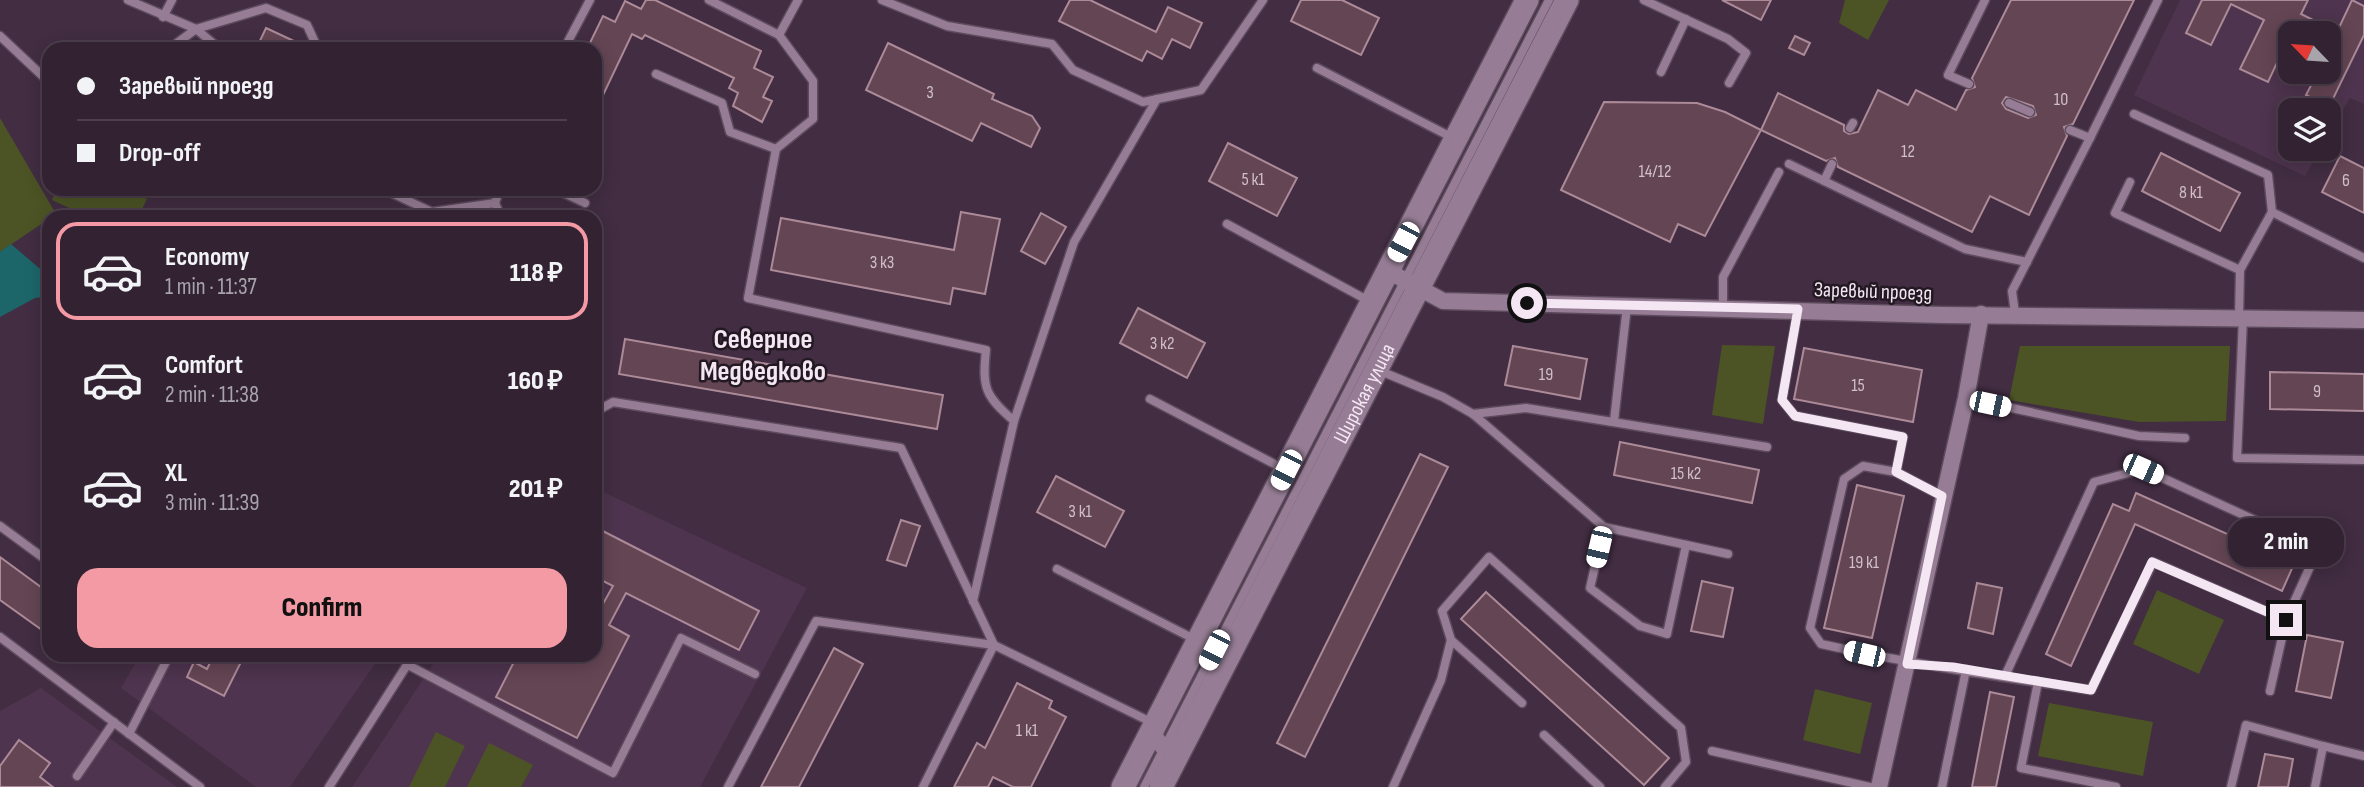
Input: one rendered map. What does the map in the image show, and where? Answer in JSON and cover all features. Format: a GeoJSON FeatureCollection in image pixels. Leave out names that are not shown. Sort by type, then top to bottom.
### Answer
{"type":"FeatureCollection","features":[{"type":"Feature","properties":{"kind":"main road","name":"Широкая улица"},"geometry":{"type":"LineString","coordinates":[[1161,787],[1175,743],[1375,369],[1403,279],[1456,139],[1527,0]]}},
{"type":"Feature","properties":{"kind":"main road","name":"Широкая улица"},"geometry":{"type":"LineString","coordinates":[[1123,787],[1372,302],[1403,279],[1567,0]]}},
{"type":"Feature","properties":{"kind":"street","name":"Заревый проезд"},"geometry":{"type":"LineString","coordinates":[[1403,279],[1443,301],[2364,320]]}},
{"type":"Feature","properties":{"kind":"street"},"geometry":{"type":"LineString","coordinates":[[1880,787],[1942,496],[1966,398],[1981,314]]}},
{"type":"Feature","properties":{"kind":"street"},"geometry":{"type":"LineString","coordinates":[[1156,724],[1155,737],[1175,743]]}},
{"type":"Feature","properties":{"kind":"lane"},"geometry":{"type":"LineString","coordinates":[[128,0],[196,29],[212,42]]}},
{"type":"Feature","properties":{"kind":"lane"},"geometry":{"type":"LineString","coordinates":[[163,17],[172,0]]}},
{"type":"Feature","properties":{"kind":"lane"},"geometry":{"type":"LineString","coordinates":[[568,42],[590,0]]}},
{"type":"Feature","properties":{"kind":"lane"},"geometry":{"type":"LineString","coordinates":[[709,0],[779,34],[813,81],[813,119],[776,149],[748,298],[986,350],[982,381],[996,406],[1014,421]]}},
{"type":"Feature","properties":{"kind":"lane"},"geometry":{"type":"LineString","coordinates":[[779,34],[798,0]]}},
{"type":"Feature","properties":{"kind":"lane"},"geometry":{"type":"LineString","coordinates":[[882,0],[947,26],[1052,44],[1073,70],[1143,102],[1200,90],[1263,0]]}},
{"type":"Feature","properties":{"kind":"lane","name":"Широкая улица"},"geometry":{"type":"LineString","coordinates":[[1144,787],[1175,743],[1403,279],[1549,0]]}},
{"type":"Feature","properties":{"kind":"lane"},"geometry":{"type":"LineString","coordinates":[[1644,0],[1728,39],[1746,53],[1730,83]]}},
{"type":"Feature","properties":{"kind":"lane"},"geometry":{"type":"LineString","coordinates":[[1969,84],[1948,75],[1985,0]]}},
{"type":"Feature","properties":{"kind":"lane"},"geometry":{"type":"LineString","coordinates":[[2015,313],[2012,290],[2158,0]]}},
{"type":"Feature","properties":{"kind":"lane"},"geometry":{"type":"LineString","coordinates":[[178,42],[196,29],[268,4],[307,25],[315,42]]}},
{"type":"Feature","properties":{"kind":"lane"},"geometry":{"type":"LineString","coordinates":[[1661,72],[1686,19]]}},
{"type":"Feature","properties":{"kind":"lane"},"geometry":{"type":"LineString","coordinates":[[0,36],[42,75]]}},
{"type":"Feature","properties":{"kind":"lane"},"geometry":{"type":"LineString","coordinates":[[1317,68],[1456,139]]}},
{"type":"Feature","properties":{"kind":"lane"},"geometry":{"type":"LineString","coordinates":[[656,74],[722,103],[730,132],[776,149]]}},
{"type":"Feature","properties":{"kind":"lane"},"geometry":{"type":"LineString","coordinates":[[973,601],[1014,421],[1074,242],[1157,99]]}},
{"type":"Feature","properties":{"kind":"lane"},"geometry":{"type":"LineString","coordinates":[[2009,103],[2030,112]]}},
{"type":"Feature","properties":{"kind":"lane"},"geometry":{"type":"LineString","coordinates":[[2134,114],[2268,175],[2272,212],[2241,270],[2237,458],[2364,460]]}},
{"type":"Feature","properties":{"kind":"lane"},"geometry":{"type":"LineString","coordinates":[[2070,130],[2090,138]]}},
{"type":"Feature","properties":{"kind":"lane"},"geometry":{"type":"LineString","coordinates":[[1789,164],[1965,249],[2027,262]]}},
{"type":"Feature","properties":{"kind":"lane"},"geometry":{"type":"LineString","coordinates":[[1824,181],[1832,164]]}},
{"type":"Feature","properties":{"kind":"lane"},"geometry":{"type":"LineString","coordinates":[[1723,308],[1723,278],[1779,172]]}},
{"type":"Feature","properties":{"kind":"lane"},"geometry":{"type":"LineString","coordinates":[[2130,182],[2115,213],[2241,270]]}},
{"type":"Feature","properties":{"kind":"lane"},"geometry":{"type":"LineString","coordinates":[[398,196],[428,210]]}},
{"type":"Feature","properties":{"kind":"lane"},"geometry":{"type":"LineString","coordinates":[[498,196],[495,203],[498,210]]}},
{"type":"Feature","properties":{"kind":"lane"},"geometry":{"type":"LineString","coordinates":[[569,196],[585,204]]}},
{"type":"Feature","properties":{"kind":"lane"},"geometry":{"type":"LineString","coordinates":[[446,210],[495,203]]}},
{"type":"Feature","properties":{"kind":"lane"},"geometry":{"type":"LineString","coordinates":[[2272,212],[2364,258]]}},
{"type":"Feature","properties":{"kind":"lane"},"geometry":{"type":"LineString","coordinates":[[1227,224],[1372,302]]}},
{"type":"Feature","properties":{"kind":"lane"},"geometry":{"type":"LineString","coordinates":[[1614,421],[1627,306]]}},
{"type":"Feature","properties":{"kind":"lane"},"geometry":{"type":"LineString","coordinates":[[1798,309],[1782,400],[1795,416],[1903,437],[1896,472]]}},
{"type":"Feature","properties":{"kind":"lane"},"geometry":{"type":"LineString","coordinates":[[1375,369],[1443,397],[1474,414],[1604,527],[1728,554]]}},
{"type":"Feature","properties":{"kind":"lane"},"geometry":{"type":"LineString","coordinates":[[1966,398],[2139,436],[2185,438]]}},
{"type":"Feature","properties":{"kind":"lane"},"geometry":{"type":"LineString","coordinates":[[1150,399],[1286,470]]}},
{"type":"Feature","properties":{"kind":"lane"},"geometry":{"type":"LineString","coordinates":[[602,408],[613,402],[901,448],[994,645]]}},
{"type":"Feature","properties":{"kind":"lane"},"geometry":{"type":"LineString","coordinates":[[1474,414],[1526,408],[1767,447]]}},
{"type":"Feature","properties":{"kind":"lane"},"geometry":{"type":"LineString","coordinates":[[1942,496],[1896,472],[1863,466],[1844,479],[1810,628],[1821,644],[1907,664],[1966,670],[2091,690],[2152,562],[2286,620]]}},
{"type":"Feature","properties":{"kind":"lane"},"geometry":{"type":"LineString","coordinates":[[2005,676],[2094,482],[2143,469],[2318,549],[2286,620],[2270,691]]}},
{"type":"Feature","properties":{"kind":"lane"},"geometry":{"type":"LineString","coordinates":[[0,526],[42,557]]}},
{"type":"Feature","properties":{"kind":"lane"},"geometry":{"type":"LineString","coordinates":[[1604,527],[1590,587],[1640,626],[1667,634],[1686,545]]}},
{"type":"Feature","properties":{"kind":"lane"},"geometry":{"type":"LineString","coordinates":[[1522,703],[1451,640],[1442,611],[1489,557],[1681,728],[1686,762],[1665,787]]}},
{"type":"Feature","properties":{"kind":"lane"},"geometry":{"type":"LineString","coordinates":[[1057,569],[1198,641]]}},
{"type":"Feature","properties":{"kind":"lane"},"geometry":{"type":"LineString","coordinates":[[728,787],[816,621],[994,645],[1156,724]]}},
{"type":"Feature","properties":{"kind":"lane"},"geometry":{"type":"LineString","coordinates":[[0,637],[200,787]]}},
{"type":"Feature","properties":{"kind":"lane"},"geometry":{"type":"LineString","coordinates":[[330,787],[408,664],[613,773],[681,638],[755,674]]}},
{"type":"Feature","properties":{"kind":"lane"},"geometry":{"type":"LineString","coordinates":[[1394,787],[1441,680],[1451,640]]}},
{"type":"Feature","properties":{"kind":"lane"},"geometry":{"type":"LineString","coordinates":[[923,787],[994,645]]}},
{"type":"Feature","properties":{"kind":"lane"},"geometry":{"type":"LineString","coordinates":[[129,734],[166,662]]}},
{"type":"Feature","properties":{"kind":"lane"},"geometry":{"type":"LineString","coordinates":[[1942,787],[1966,670]]}},
{"type":"Feature","properties":{"kind":"lane"},"geometry":{"type":"LineString","coordinates":[[2038,682],[2021,768],[2116,787]]}},
{"type":"Feature","properties":{"kind":"lane"},"geometry":{"type":"LineString","coordinates":[[77,776],[114,722]]}},
{"type":"Feature","properties":{"kind":"lane"},"geometry":{"type":"LineString","coordinates":[[2231,787],[2246,725],[2364,756]]}},
{"type":"Feature","properties":{"kind":"lane"},"geometry":{"type":"LineString","coordinates":[[1544,735],[1600,787]]}},
{"type":"Feature","properties":{"kind":"lane"},"geometry":{"type":"LineString","coordinates":[[2315,787],[2323,746]]}},
{"type":"Feature","properties":{"kind":"lane"},"geometry":{"type":"LineString","coordinates":[[1712,751],[1870,787]]}},
{"type":"Feature","properties":{"kind":"shaded area"},"geometry":{"type":"Polygon","coordinates":[[[1845,0],[1889,0],[1868,40],[1839,23],[1845,0]]]}},
{"type":"Feature","properties":{"kind":"shaded area"},"geometry":{"type":"Polygon","coordinates":[[[2180,0],[2364,0],[2364,104],[2350,98],[2341,113],[2341,98],[2278,98],[2278,161],[2314,161],[2305,176],[2134,95],[2180,0]]]}},
{"type":"Feature","properties":{"kind":"shaded area"},"geometry":{"type":"Polygon","coordinates":[[[0,118],[42,190],[42,196],[46,196],[54,210],[42,210],[42,224],[0,252],[0,118]]]}},
{"type":"Feature","properties":{"kind":"shaded area"},"geometry":{"type":"Polygon","coordinates":[[[54,196],[140,196],[147,199],[142,210],[74,210],[52,200],[54,196]]]}},
{"type":"Feature","properties":{"kind":"shaded area"},"geometry":{"type":"Polygon","coordinates":[[[11,244],[39,268],[42,267],[42,297],[35,298],[0,317],[0,252],[11,244]]]}},
{"type":"Feature","properties":{"kind":"shaded area"},"geometry":{"type":"Polygon","coordinates":[[[1722,345],[1775,346],[1763,424],[1712,415],[1722,345]]]}},
{"type":"Feature","properties":{"kind":"shaded area"},"geometry":{"type":"Polygon","coordinates":[[[2020,346],[2230,346],[2226,421],[2139,422],[2009,400],[2020,346]]]}},
{"type":"Feature","properties":{"kind":"shaded area"},"geometry":{"type":"Polygon","coordinates":[[[602,491],[807,588],[700,787],[352,787],[434,662],[602,662],[602,491]]]}},
{"type":"Feature","properties":{"kind":"shaded area"},"geometry":{"type":"Polygon","coordinates":[[[2157,590],[2224,620],[2199,674],[2133,644],[2157,590]]]}},
{"type":"Feature","properties":{"kind":"shaded area"},"geometry":{"type":"Polygon","coordinates":[[[136,662],[376,662],[290,787],[256,787],[121,688],[136,662]]]}},
{"type":"Feature","properties":{"kind":"shaded area"},"geometry":{"type":"Polygon","coordinates":[[[41,688],[177,787],[0,787],[0,711],[41,688]]]}},
{"type":"Feature","properties":{"kind":"shaded area"},"geometry":{"type":"Polygon","coordinates":[[[1815,689],[1872,703],[1860,754],[1803,740],[1815,689]]]}},
{"type":"Feature","properties":{"kind":"shaded area"},"geometry":{"type":"Polygon","coordinates":[[[2049,703],[2153,722],[2143,776],[2038,756],[2049,703]]]}},
{"type":"Feature","properties":{"kind":"shaded area"},"geometry":{"type":"Polygon","coordinates":[[[436,732],[465,746],[445,787],[409,787],[436,732]]]}},
{"type":"Feature","properties":{"kind":"shaded area"},"geometry":{"type":"Polygon","coordinates":[[[489,743],[533,765],[521,787],[467,787],[489,743]]]}},
{"type":"Feature","properties":{"kind":"building"},"geometry":{"type":"Polygon","coordinates":[[[646,0],[655,0],[761,51],[754,68],[773,77],[763,97],[772,101],[762,122],[733,106],[738,93],[729,88],[734,78],[645,35],[642,39],[632,34],[602,97],[602,42],[590,42],[603,16],[615,22],[625,1],[641,9],[646,0]]]}},
{"type":"Feature","properties":{"kind":"building"},"geometry":{"type":"Polygon","coordinates":[[[1070,0],[1090,0],[1156,32],[1168,7],[1202,23],[1190,48],[1172,39],[1162,59],[1147,51],[1142,61],[1059,21],[1070,0]]]}},
{"type":"Feature","properties":{"kind":"building"},"geometry":{"type":"Polygon","coordinates":[[[1301,0],[1342,0],[1379,18],[1361,55],[1291,21],[1301,0]]]}},
{"type":"Feature","properties":{"kind":"building"},"geometry":{"type":"Polygon","coordinates":[[[1722,0],[1771,0],[1761,20],[1722,0]]]}},
{"type":"Feature","properties":{"kind":"building"},"geometry":{"type":"Polygon","coordinates":[[[2011,0],[2134,0],[2073,124],[2064,127],[2067,136],[2029,215],[1990,196],[1972,232],[1838,167],[1835,158],[1826,161],[1761,130],[1778,93],[1844,125],[1844,131],[1849,134],[1858,132],[1878,90],[1908,105],[1916,90],[1956,110],[1966,90],[1975,87],[1972,78],[2011,0]],[[2006,97],[2002,103],[2006,109],[2028,118],[2036,115],[2033,106],[2006,97]]]}},
{"type":"Feature","properties":{"kind":"building"},"geometry":{"type":"Polygon","coordinates":[[[2202,0],[2308,0],[2301,14],[2315,21],[2278,21],[2278,61],[2268,82],[2240,69],[2264,20],[2231,4],[2211,45],[2186,33],[2202,0]]]}},
{"type":"Feature","properties":{"kind":"building"},"geometry":{"type":"Polygon","coordinates":[[[2352,0],[2364,6],[2364,35],[2342,80],[2342,21],[2352,0]]]}},
{"type":"Feature","properties":{"kind":"building"},"geometry":{"type":"Polygon","coordinates":[[[266,28],[296,42],[259,42],[266,28]]]}},
{"type":"Feature","properties":{"kind":"building"},"geometry":{"type":"Polygon","coordinates":[[[1795,36],[1810,43],[1804,55],[1789,48],[1795,36]]]}},
{"type":"Feature","properties":{"kind":"building"},"geometry":{"type":"Polygon","coordinates":[[[888,43],[994,94],[992,99],[1032,116],[1040,128],[1031,147],[981,123],[972,141],[866,90],[888,43]]]}},
{"type":"Feature","properties":{"kind":"building"},"geometry":{"type":"Polygon","coordinates":[[[2312,84],[2340,84],[2333,98],[2312,98],[2306,95],[2312,84]]]}},
{"type":"Feature","properties":{"kind":"building"},"geometry":{"type":"Polygon","coordinates":[[[1604,102],[1697,103],[1725,112],[1761,130],[1705,236],[1678,224],[1670,242],[1561,190],[1604,102]]]}},
{"type":"Feature","properties":{"kind":"building"},"geometry":{"type":"Polygon","coordinates":[[[1228,143],[1297,178],[1277,216],[1209,181],[1228,143]]]}},
{"type":"Feature","properties":{"kind":"building"},"geometry":{"type":"Polygon","coordinates":[[[2161,153],[2240,193],[2220,231],[2142,191],[2161,153]]]}},
{"type":"Feature","properties":{"kind":"building"},"geometry":{"type":"Polygon","coordinates":[[[2341,156],[2364,168],[2364,213],[2322,192],[2338,161],[2341,161],[2341,156]]]}},
{"type":"Feature","properties":{"kind":"building"},"geometry":{"type":"Polygon","coordinates":[[[961,212],[1000,219],[985,294],[953,288],[950,304],[771,270],[781,218],[954,250],[961,212]]]}},
{"type":"Feature","properties":{"kind":"building"},"geometry":{"type":"Polygon","coordinates":[[[1041,213],[1066,227],[1045,264],[1021,251],[1041,213]]]}},
{"type":"Feature","properties":{"kind":"building"},"geometry":{"type":"Polygon","coordinates":[[[1138,308],[1205,343],[1187,378],[1120,343],[1138,308]]]}},
{"type":"Feature","properties":{"kind":"building"},"geometry":{"type":"Polygon","coordinates":[[[625,339],[943,395],[937,429],[619,374],[625,339]]]}},
{"type":"Feature","properties":{"kind":"building"},"geometry":{"type":"Polygon","coordinates":[[[1513,346],[1587,359],[1580,399],[1505,385],[1513,346]]]}},
{"type":"Feature","properties":{"kind":"building"},"geometry":{"type":"Polygon","coordinates":[[[1804,348],[1922,370],[1913,422],[1794,399],[1804,348]]]}},
{"type":"Feature","properties":{"kind":"building"},"geometry":{"type":"Polygon","coordinates":[[[2270,372],[2364,374],[2364,411],[2270,409],[2270,372]]]}},
{"type":"Feature","properties":{"kind":"building"},"geometry":{"type":"Polygon","coordinates":[[[1620,442],[1759,470],[1752,503],[1614,475],[1620,442]]]}},
{"type":"Feature","properties":{"kind":"building"},"geometry":{"type":"Polygon","coordinates":[[[1420,454],[1448,467],[1305,757],[1277,743],[1420,454]]]}},
{"type":"Feature","properties":{"kind":"building"},"geometry":{"type":"Polygon","coordinates":[[[1056,476],[1124,511],[1105,547],[1037,512],[1056,476]]]}},
{"type":"Feature","properties":{"kind":"building"},"geometry":{"type":"Polygon","coordinates":[[[1857,485],[1904,496],[1872,638],[1824,628],[1857,485]]]}},
{"type":"Feature","properties":{"kind":"building"},"geometry":{"type":"Polygon","coordinates":[[[2136,493],[2294,564],[2282,591],[2135,524],[2071,666],[2046,654],[2113,504],[2129,511],[2136,493]]]}},
{"type":"Feature","properties":{"kind":"building"},"geometry":{"type":"Polygon","coordinates":[[[901,520],[920,526],[906,566],[887,560],[901,520]]]}},
{"type":"Feature","properties":{"kind":"building"},"geometry":{"type":"Polygon","coordinates":[[[602,531],[759,611],[739,650],[626,593],[609,625],[629,636],[577,738],[496,697],[514,662],[602,662],[602,606],[613,586],[602,580],[602,531]]]}},
{"type":"Feature","properties":{"kind":"building"},"geometry":{"type":"Polygon","coordinates":[[[0,557],[42,588],[42,630],[0,600],[0,557]]]}},
{"type":"Feature","properties":{"kind":"building"},"geometry":{"type":"Polygon","coordinates":[[[1702,581],[1733,588],[1723,637],[1691,631],[1702,581]]]}},
{"type":"Feature","properties":{"kind":"building"},"geometry":{"type":"Polygon","coordinates":[[[1977,583],[2002,588],[1993,634],[1968,628],[1977,583]]]}},
{"type":"Feature","properties":{"kind":"building"},"geometry":{"type":"Polygon","coordinates":[[[1486,592],[1669,758],[1644,785],[1461,619],[1486,592]]]}},
{"type":"Feature","properties":{"kind":"building"},"geometry":{"type":"Polygon","coordinates":[[[2307,635],[2343,642],[2331,698],[2296,691],[2307,635]]]}},
{"type":"Feature","properties":{"kind":"building"},"geometry":{"type":"Polygon","coordinates":[[[834,648],[863,664],[799,787],[761,787],[834,648]]]}},
{"type":"Feature","properties":{"kind":"building"},"geometry":{"type":"Polygon","coordinates":[[[194,662],[207,669],[210,662],[241,662],[224,696],[187,677],[194,662]]]}},
{"type":"Feature","properties":{"kind":"building"},"geometry":{"type":"Polygon","coordinates":[[[1017,683],[1052,701],[1049,708],[1066,717],[1031,787],[1013,787],[993,777],[988,787],[954,787],[977,743],[985,748],[1017,683]]]}},
{"type":"Feature","properties":{"kind":"building"},"geometry":{"type":"Polygon","coordinates":[[[1990,692],[2014,697],[1996,787],[1972,787],[1990,692]]]}},
{"type":"Feature","properties":{"kind":"building"},"geometry":{"type":"Polygon","coordinates":[[[19,740],[50,763],[40,777],[53,787],[0,787],[0,766],[19,740]]]}},
{"type":"Feature","properties":{"kind":"building"},"geometry":{"type":"Polygon","coordinates":[[[2265,754],[2293,759],[2288,787],[2258,787],[2265,754]]]}},
{"type":"Feature","properties":{"kind":"district","name":"Северное Медведково"},"geometry":{"type":"Point","coordinates":[763,354]}},
{"type":"Feature","properties":{"kind":"route"},"geometry":{"type":"LineString","coordinates":[[1527,303],[1798,309],[1782,400],[1795,416],[1903,437],[1896,472],[1942,496],[1907,664],[1953,667],[2091,690],[2152,562],[2286,620]]}}]}
